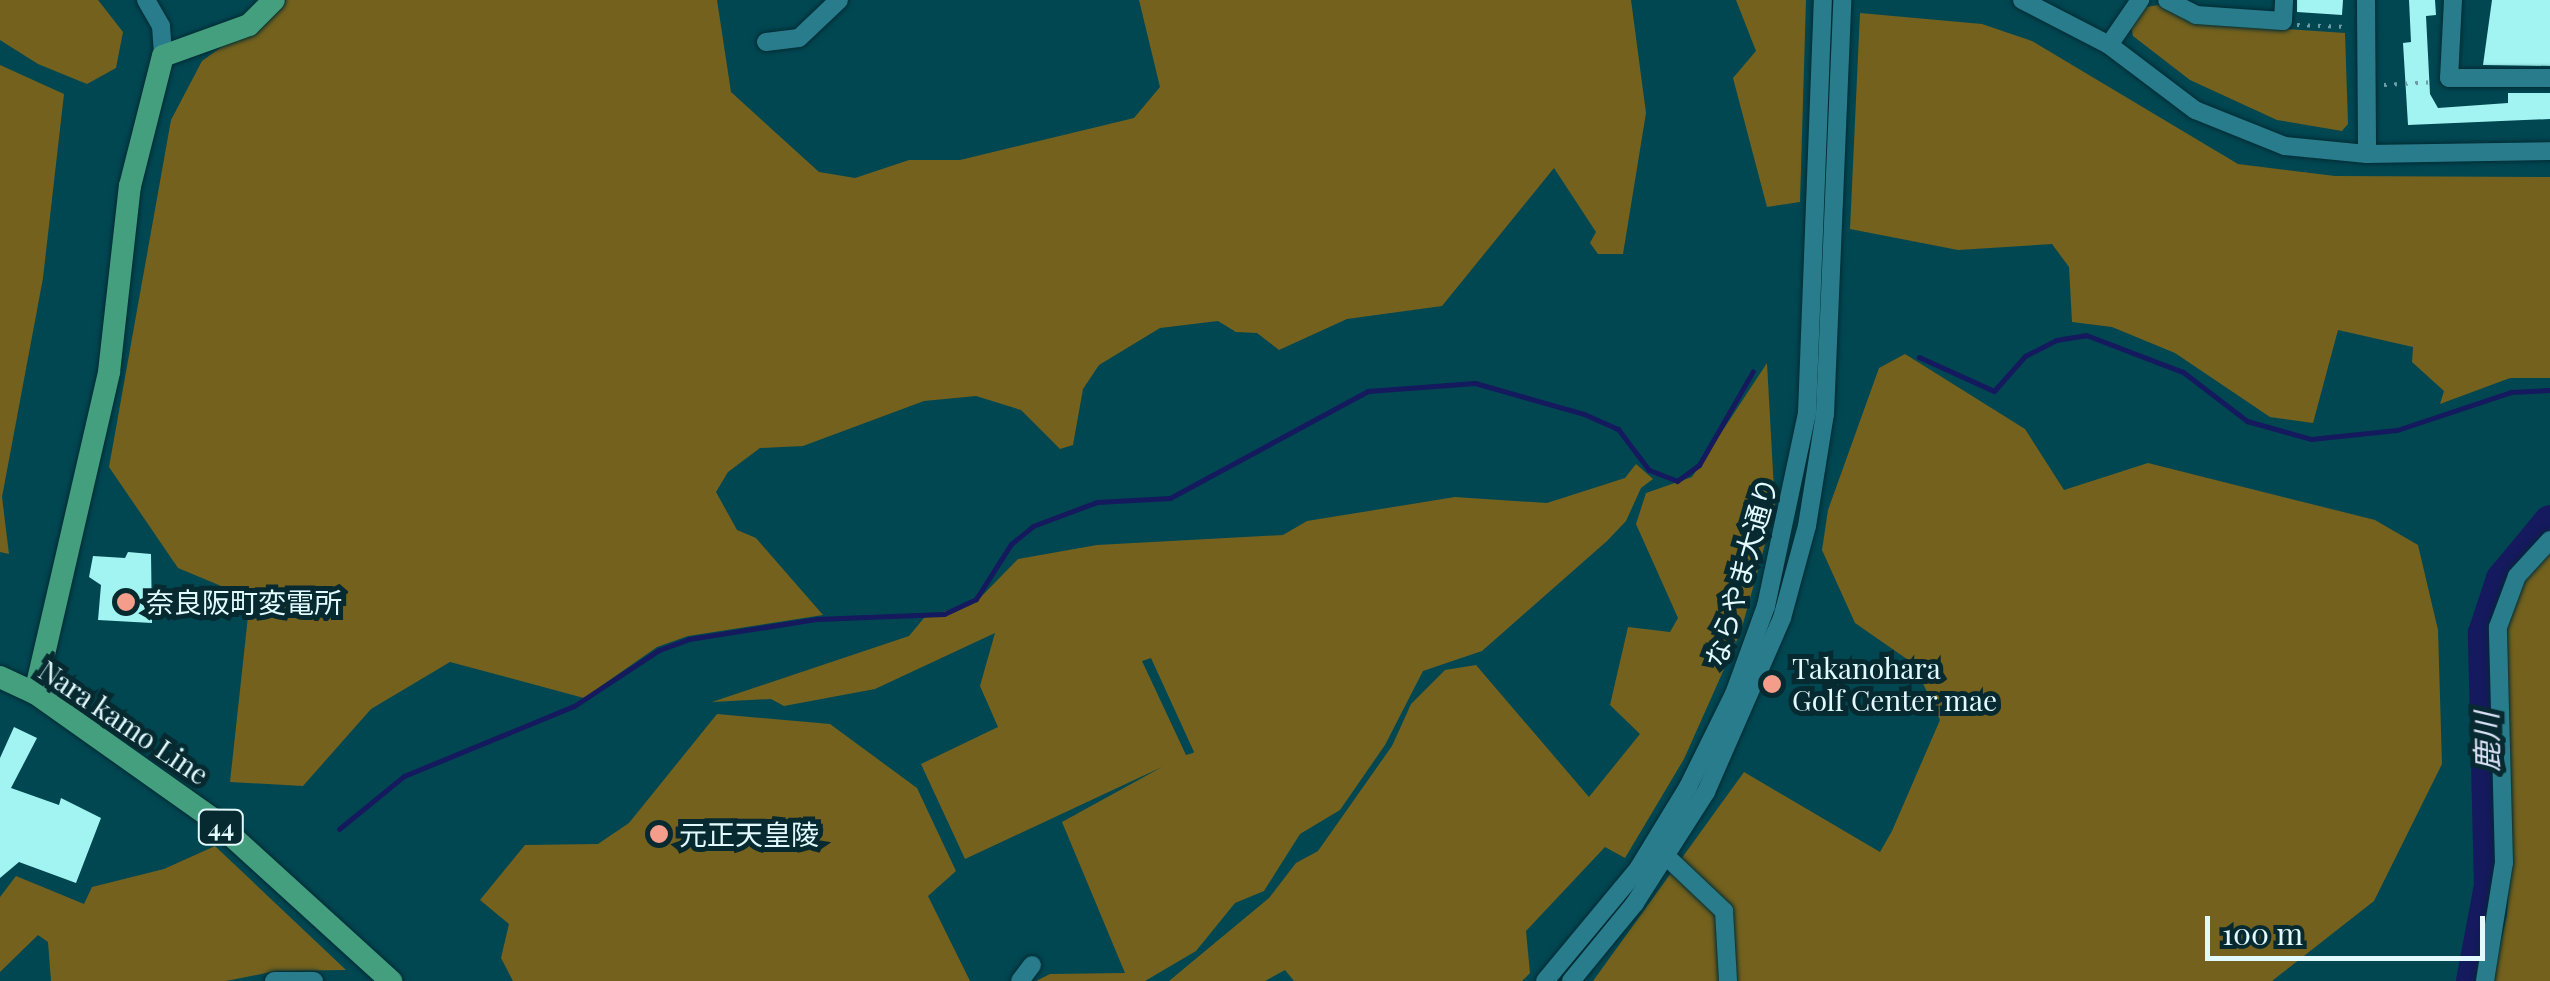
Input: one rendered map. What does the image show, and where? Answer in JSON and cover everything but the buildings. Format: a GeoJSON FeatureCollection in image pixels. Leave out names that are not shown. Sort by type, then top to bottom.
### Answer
{"type":"FeatureCollection","features":[{"type":"Feature","properties":{"kind":"main road"},"geometry":{"type":"LineString","coordinates":[[35,694],[109,372],[130,186],[163,56],[248,25],[274,0]]}},
{"type":"Feature","properties":{"kind":"main road","name":"Nara kamo Line"},"geometry":{"type":"LineString","coordinates":[[0,677],[35,694],[213,820],[391,981]]}},
{"type":"Feature","properties":{"kind":"street"},"geometry":{"type":"LineString","coordinates":[[146,0],[161,26],[163,56]]}},
{"type":"Feature","properties":{"kind":"street"},"geometry":{"type":"LineString","coordinates":[[766,42],[799,38],[840,0]]}},
{"type":"Feature","properties":{"kind":"street","name":"ならやま大通り"},"geometry":{"type":"LineString","coordinates":[[1823,0],[1824,229]]}},
{"type":"Feature","properties":{"kind":"street","name":"ならやま大通り"},"geometry":{"type":"LineString","coordinates":[[1571,981],[1667,857],[1706,792],[1782,618],[1807,526],[1842,0]]}},
{"type":"Feature","properties":{"kind":"street"},"geometry":{"type":"LineString","coordinates":[[2022,0],[2109,45],[2195,110],[2240,132],[2318,152],[2550,151]]}},
{"type":"Feature","properties":{"kind":"street"},"geometry":{"type":"LineString","coordinates":[[2109,45],[2140,0]]}},
{"type":"Feature","properties":{"kind":"street"},"geometry":{"type":"LineString","coordinates":[[2167,0],[2196,15],[2283,21],[2284,0]]}},
{"type":"Feature","properties":{"kind":"street"},"geometry":{"type":"LineString","coordinates":[[2366,0],[2367,154]]}},
{"type":"Feature","properties":{"kind":"street"},"geometry":{"type":"LineString","coordinates":[[2453,0],[2449,78],[2550,78]]}},
{"type":"Feature","properties":{"kind":"street","name":"ならやま大通り"},"geometry":{"type":"LineString","coordinates":[[1544,981],[1638,869],[1717,731],[1766,606],[1816,413]]}},
{"type":"Feature","properties":{"kind":"street"},"geometry":{"type":"LineString","coordinates":[[2485,981],[2504,863],[2498,626],[2517,576],[2550,540]]}},
{"type":"Feature","properties":{"kind":"street"},"geometry":{"type":"LineString","coordinates":[[1667,857],[1724,911],[1729,979]]}},
{"type":"Feature","properties":{"kind":"street"},"geometry":{"type":"LineString","coordinates":[[1020,981],[1032,964]]}},
{"type":"Feature","properties":{"kind":"street"},"geometry":{"type":"LineString","coordinates":[[274,981],[314,981]]}},
{"type":"Feature","properties":{"kind":"path"},"geometry":{"type":"LineString","coordinates":[[2283,21],[2367,27]]}},
{"type":"Feature","properties":{"kind":"path"},"geometry":{"type":"LineString","coordinates":[[2366,85],[2449,78]]}},
{"type":"Feature","properties":{"kind":"shaded area"},"geometry":{"type":"Polygon","coordinates":[[[0,0],[98,0],[123,32],[116,68],[87,84],[38,64],[0,40],[0,0]]]}},
{"type":"Feature","properties":{"kind":"shaded area"},"geometry":{"type":"Polygon","coordinates":[[[286,0],[717,0],[731,92],[819,172],[855,178],[909,160],[960,160],[1134,118],[1160,87],[1139,0],[1631,0],[1646,113],[1623,254],[1598,254],[1590,243],[1596,232],[1554,168],[1442,306],[1347,319],[1279,350],[1257,333],[1236,332],[1218,321],[1160,328],[1099,365],[1083,389],[1073,445],[1060,449],[1021,410],[976,396],[924,401],[803,446],[760,448],[728,472],[716,492],[737,530],[756,538],[823,615],[688,636],[657,647],[584,698],[450,662],[371,709],[303,786],[230,782],[250,598],[178,568],[109,467],[171,120],[202,61],[286,0]]]}},
{"type":"Feature","properties":{"kind":"shaded area"},"geometry":{"type":"Polygon","coordinates":[[[1736,0],[1806,0],[1800,202],[1767,207],[1733,78],[1756,51],[1736,0]]]}},
{"type":"Feature","properties":{"kind":"shaded area"},"geometry":{"type":"Polygon","coordinates":[[[2159,5],[2195,23],[2345,33],[2348,124],[2342,131],[2277,120],[2190,80],[2133,36],[2131,27],[2145,7],[2159,5]]]}},
{"type":"Feature","properties":{"kind":"shaded area"},"geometry":{"type":"Polygon","coordinates":[[[1860,13],[1982,24],[2032,41],[2238,164],[2335,176],[2550,177],[2550,378],[2510,378],[2440,404],[2444,391],[2412,362],[2413,347],[2338,330],[2313,423],[2270,417],[2175,353],[2112,327],[2072,322],[2069,267],[2052,244],[1958,250],[1850,229],[1860,13]]]}},
{"type":"Feature","properties":{"kind":"shaded area"},"geometry":{"type":"Polygon","coordinates":[[[0,65],[64,94],[43,278],[2,497],[9,554],[0,552],[0,65]]]}},
{"type":"Feature","properties":{"kind":"shaded area"},"geometry":{"type":"Polygon","coordinates":[[[1905,354],[2025,429],[2064,490],[2148,463],[2375,520],[2418,545],[2438,630],[2442,764],[2374,901],[2272,981],[1593,981],[1744,772],[1880,852],[1892,831],[1940,720],[1914,664],[1855,623],[1822,550],[1828,510],[1879,368],[1905,354]]]}},
{"type":"Feature","properties":{"kind":"shaded area"},"geometry":{"type":"Polygon","coordinates":[[[1767,363],[1775,508],[1741,631],[1684,759],[1625,858],[1605,847],[1526,931],[1530,973],[1522,981],[1294,981],[1285,970],[1265,981],[1169,981],[1269,898],[1296,863],[1318,851],[1392,746],[1411,704],[1445,670],[1476,665],[1589,797],[1640,734],[1610,705],[1628,627],[1670,632],[1678,618],[1636,524],[1646,493],[1692,477],[1767,363]]]}},
{"type":"Feature","properties":{"kind":"shaded area"},"geometry":{"type":"Polygon","coordinates":[[[1636,464],[1653,479],[1641,488],[1626,521],[1607,541],[1482,651],[1423,671],[1385,745],[1340,810],[1300,834],[1264,891],[1235,903],[1196,951],[1145,981],[1036,981],[1050,974],[1125,973],[1062,822],[1162,767],[965,859],[921,764],[998,727],[980,686],[995,633],[875,689],[784,706],[771,699],[712,702],[909,636],[924,618],[977,601],[1018,559],[1097,545],[1283,535],[1307,521],[1455,497],[1547,503],[1625,478],[1636,464]],[[1151,658],[1142,661],[1186,755],[1194,752],[1151,658]]]}},
{"type":"Feature","properties":{"kind":"shaded area"},"geometry":{"type":"Polygon","coordinates":[[[2550,549],[2550,981],[2492,981],[2507,915],[2511,857],[2503,623],[2527,571],[2550,549]]]}},
{"type":"Feature","properties":{"kind":"shaded area"},"geometry":{"type":"Polygon","coordinates":[[[717,714],[830,724],[917,788],[956,871],[928,896],[970,981],[513,981],[501,958],[509,924],[480,900],[525,845],[598,844],[629,823],[717,714]]]}},
{"type":"Feature","properties":{"kind":"shaded area"},"geometry":{"type":"Polygon","coordinates":[[[215,846],[346,970],[276,971],[226,981],[51,981],[48,942],[38,935],[0,972],[0,897],[16,876],[84,904],[92,887],[164,869],[215,846]]]}},
{"type":"Feature","properties":{"kind":"waterway"},"geometry":{"type":"LineString","coordinates":[[1919,357],[1994,391],[2025,356],[2056,340],[2086,335],[2183,372],[2247,421],[2311,439],[2397,430],[2511,392],[2550,390]]}},
{"type":"Feature","properties":{"kind":"waterway"},"geometry":{"type":"LineString","coordinates":[[339,829],[404,776],[574,706],[659,650],[689,639],[817,619],[944,614],[976,599],[1011,544],[1033,526],[1097,502],[1170,498],[1368,391],[1475,383],[1584,414],[1618,429],[1649,470],[1677,481],[1699,465],[1753,371]]}},
{"type":"Feature","properties":{"kind":"waterway","name":"鹿川"},"geometry":{"type":"LineString","coordinates":[[2472,981],[2490,886],[2484,633],[2502,579],[2550,521]]}},
{"type":"Feature","properties":{"kind":"place","name":"奈良阪町変電所"},"geometry":{"type":"Point","coordinates":[126,602]}},
{"type":"Feature","properties":{"kind":"place","name":"Takanohara Golf Center mae"},"geometry":{"type":"Point","coordinates":[1772,684]}},
{"type":"Feature","properties":{"kind":"place","name":"元正天皇陵"},"geometry":{"type":"Point","coordinates":[659,834]}}]}
